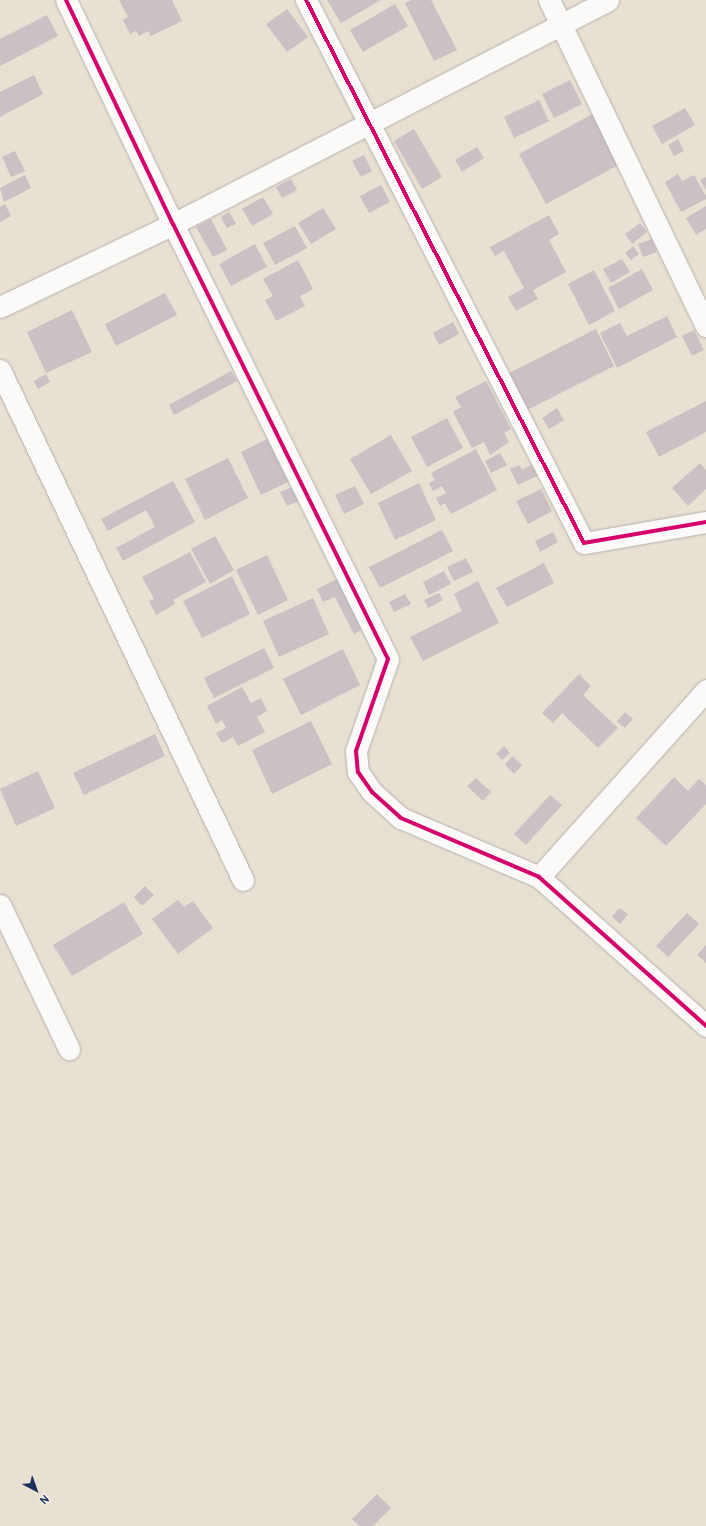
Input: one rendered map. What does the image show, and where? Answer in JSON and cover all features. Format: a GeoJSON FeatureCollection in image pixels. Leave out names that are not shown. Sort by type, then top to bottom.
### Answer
{"type":"FeatureCollection","features":[{"type":"Feature","properties":{"kind":"street"},"geometry":{"type":"LineString","coordinates":[[66,0],[173,224],[388,659],[356,751],[358,772],[372,792],[401,818],[539,877],[706,1026]]}},
{"type":"Feature","properties":{"kind":"street"},"geometry":{"type":"LineString","coordinates":[[306,0],[370,122],[584,543],[706,522]]}},
{"type":"Feature","properties":{"kind":"street"},"geometry":{"type":"LineString","coordinates":[[549,0],[706,326]]}},
{"type":"Feature","properties":{"kind":"street"},"geometry":{"type":"LineString","coordinates":[[0,307],[173,224],[608,0]]}},
{"type":"Feature","properties":{"kind":"street"},"geometry":{"type":"LineString","coordinates":[[0,370],[243,880]]}},
{"type":"Feature","properties":{"kind":"street"},"geometry":{"type":"LineString","coordinates":[[539,877],[706,690]]}},
{"type":"Feature","properties":{"kind":"street"},"geometry":{"type":"LineString","coordinates":[[0,905],[69,1049]]}},
{"type":"Feature","properties":{"kind":"building"},"geometry":{"type":"Polygon","coordinates":[[[119,0],[172,0],[182,21],[151,36],[148,31],[139,36],[136,31],[130,34],[123,20],[128,17],[119,0]]]}},
{"type":"Feature","properties":{"kind":"building"},"geometry":{"type":"Polygon","coordinates":[[[327,0],[381,0],[341,23],[327,0]]]}},
{"type":"Feature","properties":{"kind":"building"},"geometry":{"type":"Polygon","coordinates":[[[412,0],[431,0],[457,50],[434,61],[405,3],[412,0]]]}},
{"type":"Feature","properties":{"kind":"building"},"geometry":{"type":"Polygon","coordinates":[[[395,4],[408,26],[363,52],[350,30],[395,4]]]}},
{"type":"Feature","properties":{"kind":"building"},"geometry":{"type":"Polygon","coordinates":[[[287,9],[308,37],[287,52],[266,24],[287,9]]]}},
{"type":"Feature","properties":{"kind":"building"},"geometry":{"type":"Polygon","coordinates":[[[47,15],[58,36],[0,66],[0,39],[47,15]]]}},
{"type":"Feature","properties":{"kind":"building"},"geometry":{"type":"Polygon","coordinates":[[[34,75],[43,94],[0,117],[0,92],[34,75]]]}},
{"type":"Feature","properties":{"kind":"building"},"geometry":{"type":"Polygon","coordinates":[[[570,80],[582,104],[554,118],[542,94],[570,80]]]}},
{"type":"Feature","properties":{"kind":"building"},"geometry":{"type":"Polygon","coordinates":[[[539,100],[549,121],[514,138],[504,117],[539,100]]]}},
{"type":"Feature","properties":{"kind":"building"},"geometry":{"type":"Polygon","coordinates":[[[685,108],[695,125],[662,144],[652,126],[685,108]]]}},
{"type":"Feature","properties":{"kind":"building"},"geometry":{"type":"Polygon","coordinates":[[[598,111],[626,161],[546,204],[519,154],[598,111]]]}},
{"type":"Feature","properties":{"kind":"building"},"geometry":{"type":"Polygon","coordinates":[[[414,129],[442,177],[422,189],[394,141],[414,129]]]}},
{"type":"Feature","properties":{"kind":"building"},"geometry":{"type":"Polygon","coordinates":[[[678,139],[684,151],[674,156],[668,145],[678,139]]]}},
{"type":"Feature","properties":{"kind":"building"},"geometry":{"type":"Polygon","coordinates":[[[477,147],[484,158],[462,172],[455,160],[477,147]]]}},
{"type":"Feature","properties":{"kind":"building"},"geometry":{"type":"Polygon","coordinates":[[[15,151],[25,171],[11,177],[2,157],[15,151]]]}},
{"type":"Feature","properties":{"kind":"building"},"geometry":{"type":"Polygon","coordinates":[[[364,155],[372,171],[361,177],[352,161],[364,155]]]}},
{"type":"Feature","properties":{"kind":"building"},"geometry":{"type":"Polygon","coordinates":[[[678,174],[682,181],[694,175],[706,196],[706,199],[681,212],[665,182],[678,174]]]}},
{"type":"Feature","properties":{"kind":"building"},"geometry":{"type":"Polygon","coordinates":[[[25,175],[31,188],[4,202],[0,188],[25,175]]]}},
{"type":"Feature","properties":{"kind":"building"},"geometry":{"type":"Polygon","coordinates":[[[706,177],[706,190],[700,180],[706,177]]]}},
{"type":"Feature","properties":{"kind":"building"},"geometry":{"type":"Polygon","coordinates":[[[291,179],[297,190],[282,198],[276,187],[291,179]]]}},
{"type":"Feature","properties":{"kind":"building"},"geometry":{"type":"Polygon","coordinates":[[[381,185],[390,202],[369,213],[360,196],[381,185]]]}},
{"type":"Feature","properties":{"kind":"building"},"geometry":{"type":"Polygon","coordinates":[[[263,197],[273,214],[252,226],[242,209],[263,197]]]}},
{"type":"Feature","properties":{"kind":"building"},"geometry":{"type":"Polygon","coordinates":[[[5,204],[11,216],[0,222],[0,207],[5,204]]]}},
{"type":"Feature","properties":{"kind":"building"},"geometry":{"type":"Polygon","coordinates":[[[706,206],[706,229],[696,235],[686,218],[706,206]]]}},
{"type":"Feature","properties":{"kind":"building"},"geometry":{"type":"Polygon","coordinates":[[[323,208],[336,229],[311,244],[298,223],[323,208]]]}},
{"type":"Feature","properties":{"kind":"building"},"geometry":{"type":"Polygon","coordinates":[[[229,212],[236,224],[227,228],[221,217],[229,212]]]}},
{"type":"Feature","properties":{"kind":"building"},"geometry":{"type":"Polygon","coordinates":[[[549,215],[559,234],[549,240],[566,272],[533,290],[538,299],[516,311],[508,297],[524,288],[504,251],[495,256],[490,247],[549,215]]]}},
{"type":"Feature","properties":{"kind":"building"},"geometry":{"type":"Polygon","coordinates":[[[211,219],[227,250],[213,257],[196,227],[211,219]]]}},
{"type":"Feature","properties":{"kind":"building"},"geometry":{"type":"Polygon","coordinates":[[[640,223],[647,232],[632,244],[625,234],[640,223]]]}},
{"type":"Feature","properties":{"kind":"building"},"geometry":{"type":"Polygon","coordinates":[[[295,226],[307,248],[275,265],[263,243],[295,226]]]}},
{"type":"Feature","properties":{"kind":"building"},"geometry":{"type":"Polygon","coordinates":[[[652,239],[657,252],[643,257],[638,244],[652,239]]]}},
{"type":"Feature","properties":{"kind":"building"},"geometry":{"type":"Polygon","coordinates":[[[255,244],[267,267],[231,286],[219,264],[255,244]]]}},
{"type":"Feature","properties":{"kind":"building"},"geometry":{"type":"Polygon","coordinates":[[[633,246],[639,254],[631,260],[625,253],[633,246]]]}},
{"type":"Feature","properties":{"kind":"building"},"geometry":{"type":"Polygon","coordinates":[[[622,259],[630,272],[611,283],[603,269],[622,259]]]}},
{"type":"Feature","properties":{"kind":"building"},"geometry":{"type":"Polygon","coordinates":[[[298,260],[313,289],[300,296],[305,306],[276,321],[265,300],[273,296],[263,279],[298,260]]]}},
{"type":"Feature","properties":{"kind":"building"},"geometry":{"type":"Polygon","coordinates":[[[642,269],[653,290],[619,309],[608,288],[642,269]]]}},
{"type":"Feature","properties":{"kind":"building"},"geometry":{"type":"Polygon","coordinates":[[[594,270],[615,311],[589,325],[568,284],[594,270]]]}},
{"type":"Feature","properties":{"kind":"building"},"geometry":{"type":"Polygon","coordinates":[[[165,293],[177,315],[116,346],[105,324],[165,293]]]}},
{"type":"Feature","properties":{"kind":"building"},"geometry":{"type":"Polygon","coordinates":[[[72,310],[92,352],[46,373],[27,332],[72,310]]]}},
{"type":"Feature","properties":{"kind":"building"},"geometry":{"type":"Polygon","coordinates":[[[667,316],[677,337],[617,368],[600,333],[620,323],[627,336],[667,316]]]}},
{"type":"Feature","properties":{"kind":"building"},"geometry":{"type":"Polygon","coordinates":[[[453,322],[459,334],[439,345],[433,333],[453,322]]]}},
{"type":"Feature","properties":{"kind":"building"},"geometry":{"type":"Polygon","coordinates":[[[596,329],[614,366],[527,410],[509,373],[596,329]]]}},
{"type":"Feature","properties":{"kind":"building"},"geometry":{"type":"Polygon","coordinates":[[[694,330],[704,350],[692,356],[682,336],[694,330]]]}},
{"type":"Feature","properties":{"kind":"building"},"geometry":{"type":"Polygon","coordinates":[[[231,371],[237,381],[174,415],[169,405],[231,371]]]}},
{"type":"Feature","properties":{"kind":"building"},"geometry":{"type":"Polygon","coordinates":[[[46,374],[50,382],[38,389],[34,381],[46,374]]]}},
{"type":"Feature","properties":{"kind":"building"},"geometry":{"type":"Polygon","coordinates":[[[486,381],[511,429],[504,433],[509,442],[490,455],[484,442],[472,448],[453,412],[461,407],[455,397],[486,381]]]}},
{"type":"Feature","properties":{"kind":"building"},"geometry":{"type":"Polygon","coordinates":[[[706,401],[706,432],[659,457],[646,432],[706,401]]]}},
{"type":"Feature","properties":{"kind":"building"},"geometry":{"type":"Polygon","coordinates":[[[557,408],[564,420],[549,429],[542,418],[557,408]]]}},
{"type":"Feature","properties":{"kind":"building"},"geometry":{"type":"Polygon","coordinates":[[[447,418],[463,448],[427,467],[411,437],[447,418]]]}},
{"type":"Feature","properties":{"kind":"building"},"geometry":{"type":"Polygon","coordinates":[[[391,435],[412,471],[371,494],[350,459],[391,435]]]}},
{"type":"Feature","properties":{"kind":"building"},"geometry":{"type":"Polygon","coordinates":[[[269,438],[290,481],[261,495],[241,452],[269,438]]]}},
{"type":"Feature","properties":{"kind":"building"},"geometry":{"type":"Polygon","coordinates":[[[476,449],[497,490],[451,514],[445,503],[440,506],[436,498],[446,493],[442,486],[433,491],[429,483],[435,480],[431,473],[476,449]]]}},
{"type":"Feature","properties":{"kind":"building"},"geometry":{"type":"Polygon","coordinates":[[[500,453],[507,465],[491,473],[485,461],[500,453]]]}},
{"type":"Feature","properties":{"kind":"building"},"geometry":{"type":"Polygon","coordinates":[[[228,458],[248,498],[205,520],[185,479],[228,458]]]}},
{"type":"Feature","properties":{"kind":"building"},"geometry":{"type":"Polygon","coordinates":[[[534,463],[539,475],[518,485],[510,469],[519,465],[522,470],[534,463]]]}},
{"type":"Feature","properties":{"kind":"building"},"geometry":{"type":"Polygon","coordinates":[[[700,463],[706,470],[706,489],[688,506],[672,488],[700,463]]]}},
{"type":"Feature","properties":{"kind":"building"},"geometry":{"type":"Polygon","coordinates":[[[173,481],[195,522],[123,561],[116,548],[155,527],[146,510],[108,531],[101,519],[173,481]]]}},
{"type":"Feature","properties":{"kind":"building"},"geometry":{"type":"Polygon","coordinates":[[[419,483],[436,520],[395,540],[378,503],[419,483]]]}},
{"type":"Feature","properties":{"kind":"building"},"geometry":{"type":"Polygon","coordinates":[[[355,486],[364,504],[344,514],[335,495],[355,486]]]}},
{"type":"Feature","properties":{"kind":"building"},"geometry":{"type":"Polygon","coordinates":[[[292,487],[299,501],[287,506],[280,492],[292,487]]]}},
{"type":"Feature","properties":{"kind":"building"},"geometry":{"type":"Polygon","coordinates":[[[541,489],[552,511],[528,524],[516,501],[541,489]]]}},
{"type":"Feature","properties":{"kind":"building"},"geometry":{"type":"Polygon","coordinates":[[[442,530],[453,551],[380,588],[369,567],[442,530]]]}},
{"type":"Feature","properties":{"kind":"building"},"geometry":{"type":"Polygon","coordinates":[[[553,532],[558,542],[540,552],[535,541],[553,532]]]}},
{"type":"Feature","properties":{"kind":"building"},"geometry":{"type":"Polygon","coordinates":[[[215,536],[234,570],[210,584],[191,549],[215,536]]]}},
{"type":"Feature","properties":{"kind":"building"},"geometry":{"type":"Polygon","coordinates":[[[190,552],[206,582],[173,600],[175,604],[156,615],[149,601],[154,599],[142,577],[190,552]]]}},
{"type":"Feature","properties":{"kind":"building"},"geometry":{"type":"Polygon","coordinates":[[[267,555],[288,600],[258,615],[236,570],[267,555]]]}},
{"type":"Feature","properties":{"kind":"building"},"geometry":{"type":"Polygon","coordinates":[[[466,558],[473,572],[454,581],[447,567],[466,558]]]}},
{"type":"Feature","properties":{"kind":"building"},"geometry":{"type":"Polygon","coordinates":[[[544,563],[554,583],[507,607],[496,588],[544,563]]]}},
{"type":"Feature","properties":{"kind":"building"},"geometry":{"type":"Polygon","coordinates":[[[444,571],[451,584],[429,595],[423,582],[444,571]]]}},
{"type":"Feature","properties":{"kind":"building"},"geometry":{"type":"Polygon","coordinates":[[[232,576],[250,614],[202,638],[183,601],[232,576]]]}},
{"type":"Feature","properties":{"kind":"building"},"geometry":{"type":"Polygon","coordinates":[[[343,576],[367,627],[354,634],[335,597],[323,602],[317,589],[343,576]]]}},
{"type":"Feature","properties":{"kind":"building"},"geometry":{"type":"Polygon","coordinates":[[[478,581],[499,623],[423,661],[410,637],[462,611],[454,594],[478,581]]]}},
{"type":"Feature","properties":{"kind":"building"},"geometry":{"type":"Polygon","coordinates":[[[439,593],[443,600],[428,608],[424,600],[439,593]]]}},
{"type":"Feature","properties":{"kind":"building"},"geometry":{"type":"Polygon","coordinates":[[[405,594],[411,604],[394,612],[389,602],[405,594]]]}},
{"type":"Feature","properties":{"kind":"building"},"geometry":{"type":"Polygon","coordinates":[[[313,598],[329,634],[279,657],[263,621],[313,598]]]}},
{"type":"Feature","properties":{"kind":"building"},"geometry":{"type":"Polygon","coordinates":[[[264,648],[274,668],[214,698],[204,678],[264,648]]]}},
{"type":"Feature","properties":{"kind":"building"},"geometry":{"type":"Polygon","coordinates":[[[343,649],[360,685],[301,715],[283,679],[343,649]]]}},
{"type":"Feature","properties":{"kind":"building"},"geometry":{"type":"Polygon","coordinates":[[[579,674],[591,686],[583,695],[618,728],[598,748],[562,713],[553,723],[542,713],[579,674]]]}},
{"type":"Feature","properties":{"kind":"building"},"geometry":{"type":"Polygon","coordinates":[[[242,687],[251,703],[261,698],[267,711],[257,717],[265,732],[238,746],[233,737],[222,743],[216,733],[226,728],[222,720],[216,724],[207,706],[242,687]]]}},
{"type":"Feature","properties":{"kind":"building"},"geometry":{"type":"Polygon","coordinates":[[[625,712],[633,719],[625,728],[617,721],[625,712]]]}},
{"type":"Feature","properties":{"kind":"building"},"geometry":{"type":"Polygon","coordinates":[[[311,721],[332,764],[272,794],[252,750],[311,721]]]}},
{"type":"Feature","properties":{"kind":"building"},"geometry":{"type":"Polygon","coordinates":[[[155,734],[165,756],[84,795],[73,773],[155,734]]]}},
{"type":"Feature","properties":{"kind":"building"},"geometry":{"type":"Polygon","coordinates":[[[504,746],[510,753],[502,760],[496,754],[504,746]]]}},
{"type":"Feature","properties":{"kind":"building"},"geometry":{"type":"Polygon","coordinates":[[[512,756],[522,765],[514,774],[505,765],[512,756]]]}},
{"type":"Feature","properties":{"kind":"building"},"geometry":{"type":"Polygon","coordinates":[[[38,771],[55,808],[16,826],[0,789],[38,771]]]}},
{"type":"Feature","properties":{"kind":"building"},"geometry":{"type":"Polygon","coordinates":[[[674,777],[688,791],[699,779],[706,785],[706,804],[666,846],[636,818],[674,777]]]}},
{"type":"Feature","properties":{"kind":"building"},"geometry":{"type":"Polygon","coordinates":[[[476,778],[491,792],[483,801],[467,786],[476,778]]]}},
{"type":"Feature","properties":{"kind":"building"},"geometry":{"type":"Polygon","coordinates":[[[550,795],[562,805],[526,845],[514,834],[550,795]]]}},
{"type":"Feature","properties":{"kind":"building"},"geometry":{"type":"Polygon","coordinates":[[[145,886],[154,895],[142,906],[134,897],[145,886]]]}},
{"type":"Feature","properties":{"kind":"building"},"geometry":{"type":"Polygon","coordinates":[[[178,900],[184,907],[193,901],[213,928],[178,954],[152,919],[178,900]]]}},
{"type":"Feature","properties":{"kind":"building"},"geometry":{"type":"Polygon","coordinates":[[[124,902],[143,934],[72,976],[53,945],[124,902]]]}},
{"type":"Feature","properties":{"kind":"building"},"geometry":{"type":"Polygon","coordinates":[[[619,908],[628,914],[620,924],[612,917],[619,908]]]}},
{"type":"Feature","properties":{"kind":"building"},"geometry":{"type":"Polygon","coordinates":[[[687,913],[699,924],[668,957],[656,946],[687,913]]]}},
{"type":"Feature","properties":{"kind":"building"},"geometry":{"type":"Polygon","coordinates":[[[706,945],[706,963],[697,955],[706,945]]]}},
{"type":"Feature","properties":{"kind":"building"},"geometry":{"type":"Polygon","coordinates":[[[377,1494],[391,1508],[373,1526],[359,1526],[352,1519],[377,1494]]]}},
{"type":"Feature","properties":{"kind":"cycle path"},"geometry":{"type":"LineString","coordinates":[[66,0],[173,224],[388,659],[356,751],[358,772],[372,792],[401,818],[539,877],[706,1026]]}},
{"type":"Feature","properties":{"kind":"cycle path"},"geometry":{"type":"LineString","coordinates":[[306,0],[584,543],[706,522]]}}]}
